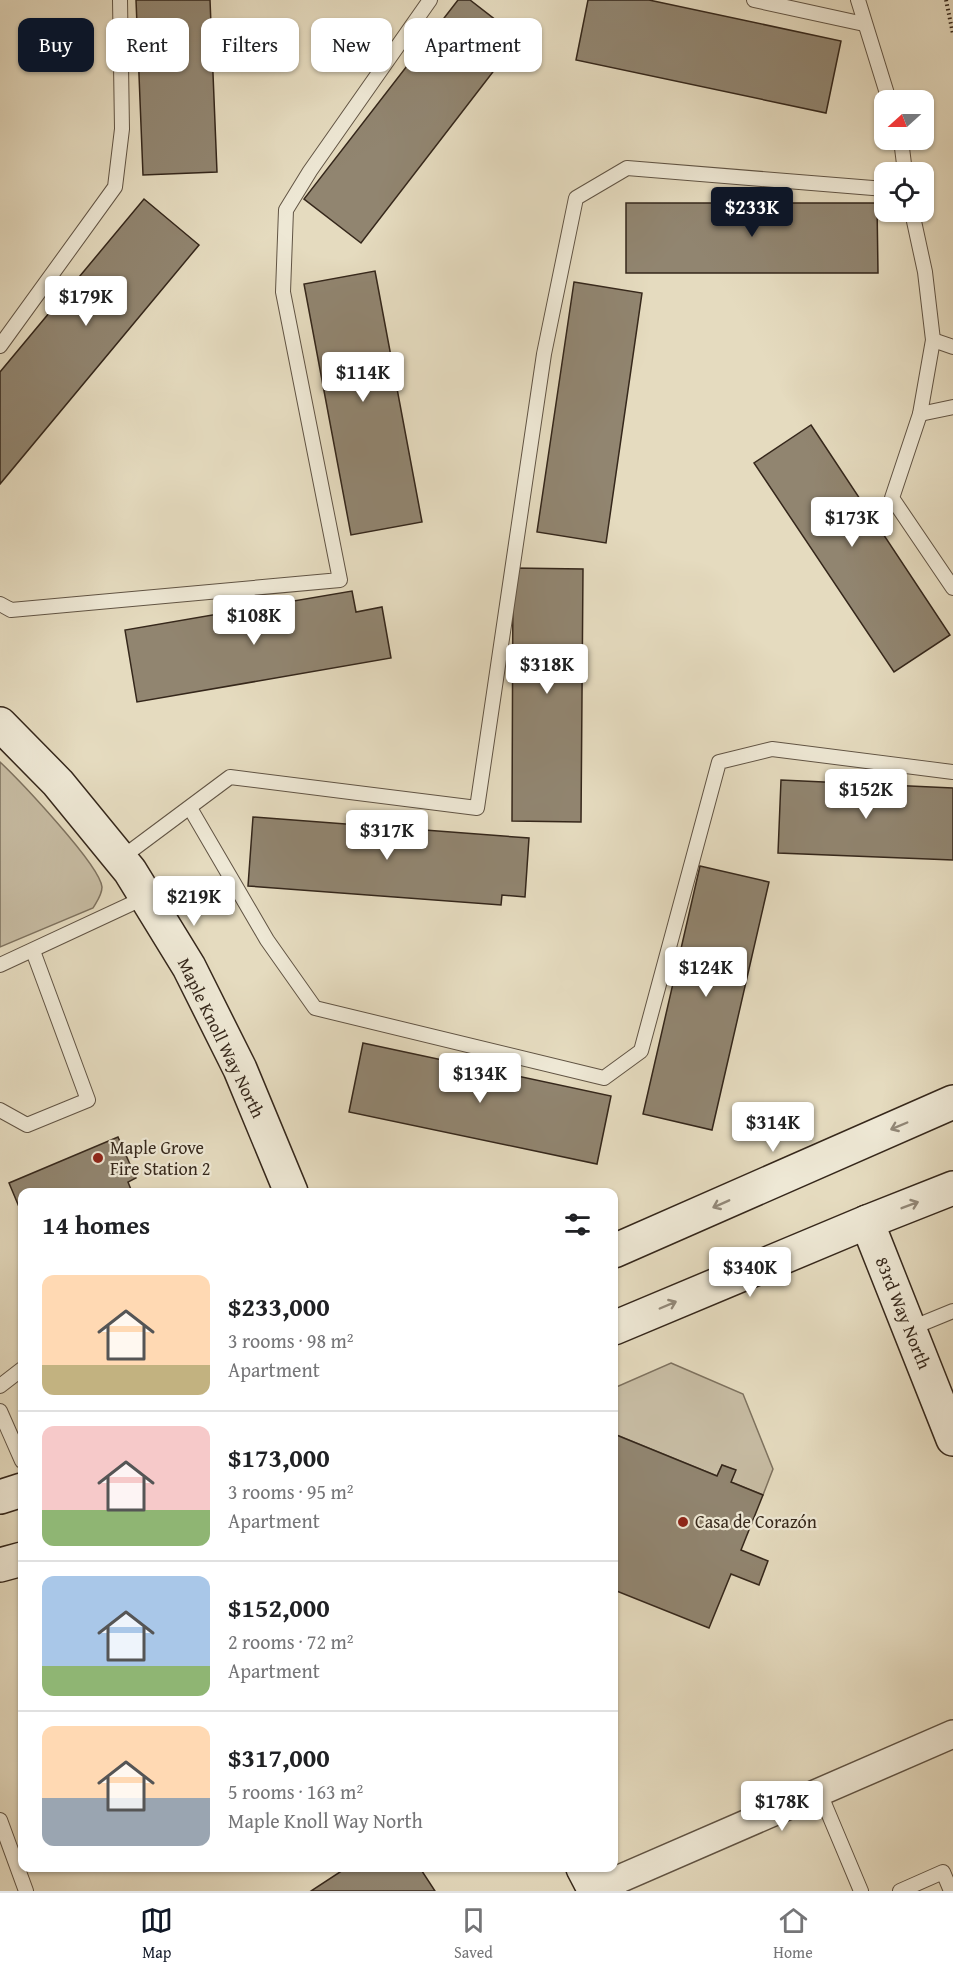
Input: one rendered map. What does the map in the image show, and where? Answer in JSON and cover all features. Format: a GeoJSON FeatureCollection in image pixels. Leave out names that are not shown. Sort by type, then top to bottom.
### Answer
{"type":"FeatureCollection","features":[{"type":"Feature","properties":{"kind":"street","name":"Maple Knoll Way North"},"geometry":{"type":"LineString","coordinates":[[0,724],[58,783],[120,859],[146,897],[189,967],[240,1070],[289,1188]]}},
{"type":"Feature","properties":{"kind":"street"},"geometry":{"type":"LineString","coordinates":[[618,1249],[953,1102]]}},
{"type":"Feature","properties":{"kind":"street"},"geometry":{"type":"LineString","coordinates":[[618,1326],[953,1188]]}},
{"type":"Feature","properties":{"kind":"street","name":"83rd Way North"},"geometry":{"type":"LineString","coordinates":[[867,1222],[953,1438]]}},
{"type":"Feature","properties":{"kind":"street"},"geometry":{"type":"LineString","coordinates":[[0,1497],[18,1491]]}},
{"type":"Feature","properties":{"kind":"street"},"geometry":{"type":"LineString","coordinates":[[0,1565],[18,1560]]}},
{"type":"Feature","properties":{"kind":"street"},"geometry":{"type":"LineString","coordinates":[[591,1883],[953,1734]]}},
{"type":"Feature","properties":{"kind":"lane"},"geometry":{"type":"LineString","coordinates":[[0,346],[115,188],[122,129],[120,0]]}},
{"type":"Feature","properties":{"kind":"lane"},"geometry":{"type":"LineString","coordinates":[[0,604],[11,610],[340,580],[283,292],[286,210],[310,171],[430,0]]}},
{"type":"Feature","properties":{"kind":"lane"},"geometry":{"type":"LineString","coordinates":[[754,0],[864,24]]}},
{"type":"Feature","properties":{"kind":"lane"},"geometry":{"type":"LineString","coordinates":[[858,0],[887,90]]}},
{"type":"Feature","properties":{"kind":"lane"},"geometry":{"type":"LineString","coordinates":[[120,859],[230,777],[477,808],[544,354],[576,198],[627,168],[874,188]]}},
{"type":"Feature","properties":{"kind":"lane"},"geometry":{"type":"LineString","coordinates":[[914,222],[925,272],[933,340],[920,414],[892,498],[953,588]]}},
{"type":"Feature","properties":{"kind":"lane"},"geometry":{"type":"LineString","coordinates":[[933,340],[953,346]]}},
{"type":"Feature","properties":{"kind":"lane"},"geometry":{"type":"LineString","coordinates":[[920,414],[953,407]]}},
{"type":"Feature","properties":{"kind":"lane"},"geometry":{"type":"LineString","coordinates":[[190,808],[267,940],[315,1008],[604,1078],[641,1051],[719,762],[772,749],[953,772]]}},
{"type":"Feature","properties":{"kind":"lane"},"geometry":{"type":"LineString","coordinates":[[0,965],[146,897]]}},
{"type":"Feature","properties":{"kind":"lane"},"geometry":{"type":"LineString","coordinates":[[0,1110],[27,1125],[88,1100],[33,951]]}},
{"type":"Feature","properties":{"kind":"lane"},"geometry":{"type":"LineString","coordinates":[[909,1329],[953,1311]]}},
{"type":"Feature","properties":{"kind":"lane"},"geometry":{"type":"LineString","coordinates":[[0,1386],[18,1371]]}},
{"type":"Feature","properties":{"kind":"lane"},"geometry":{"type":"LineString","coordinates":[[0,1411],[18,1452]]}},
{"type":"Feature","properties":{"kind":"lane"},"geometry":{"type":"LineString","coordinates":[[819,1791],[861,1891]]}},
{"type":"Feature","properties":{"kind":"lane"},"geometry":{"type":"LineString","coordinates":[[0,1820],[18,1869]]}},
{"type":"Feature","properties":{"kind":"lane"},"geometry":{"type":"LineString","coordinates":[[19,1872],[26,1891]]}},
{"type":"Feature","properties":{"kind":"lane"},"geometry":{"type":"LineString","coordinates":[[900,1891],[943,1872],[951,1891]]}},
{"type":"Feature","properties":{"kind":"path"},"geometry":{"type":"LineString","coordinates":[[946,0],[953,34]]}},
{"type":"Feature","properties":{"kind":"shaded area"},"geometry":{"type":"Polygon","coordinates":[[[0,762],[74,843],[98,876],[102,887],[93,908],[0,947],[0,762]]]}},
{"type":"Feature","properties":{"kind":"shaded area"},"geometry":{"type":"Polygon","coordinates":[[[671,1363],[743,1394],[773,1469],[763,1495],[731,1482],[735,1470],[722,1465],[717,1476],[618,1436],[618,1386],[671,1363]]]}},
{"type":"Feature","properties":{"kind":"building"},"geometry":{"type":"Polygon","coordinates":[[[136,0],[210,0],[211,18],[201,18],[201,72],[213,72],[217,172],[143,175],[139,72],[189,72],[189,18],[137,18],[136,0]]]}},
{"type":"Feature","properties":{"kind":"building"},"geometry":{"type":"Polygon","coordinates":[[[458,0],[470,0],[493,18],[444,18],[458,0]]]}},
{"type":"Feature","properties":{"kind":"building"},"geometry":{"type":"Polygon","coordinates":[[[588,0],[649,0],[841,41],[826,113],[576,60],[588,0]]]}},
{"type":"Feature","properties":{"kind":"building"},"geometry":{"type":"Polygon","coordinates":[[[404,70],[404,72],[493,72],[361,243],[304,199],[404,70]]]}},
{"type":"Feature","properties":{"kind":"building"},"geometry":{"type":"Polygon","coordinates":[[[144,199],[199,245],[0,484],[0,372],[144,199]]]}},
{"type":"Feature","properties":{"kind":"building"},"geometry":{"type":"Polygon","coordinates":[[[626,203],[874,203],[874,222],[877,222],[878,273],[626,273],[626,203]]]}},
{"type":"Feature","properties":{"kind":"building"},"geometry":{"type":"Polygon","coordinates":[[[375,271],[422,522],[351,535],[304,284],[375,271]]]}},
{"type":"Feature","properties":{"kind":"building"},"geometry":{"type":"Polygon","coordinates":[[[574,282],[642,293],[606,543],[537,532],[574,282]]]}},
{"type":"Feature","properties":{"kind":"building"},"geometry":{"type":"Polygon","coordinates":[[[811,425],[950,635],[894,672],[754,463],[811,425]]]}},
{"type":"Feature","properties":{"kind":"building"},"geometry":{"type":"Polygon","coordinates":[[[513,568],[583,569],[581,822],[512,821],[513,568]]]}},
{"type":"Feature","properties":{"kind":"building"},"geometry":{"type":"Polygon","coordinates":[[[352,591],[356,612],[382,607],[391,658],[137,702],[125,630],[352,591]]]}},
{"type":"Feature","properties":{"kind":"building"},"geometry":{"type":"Polygon","coordinates":[[[781,780],[953,788],[953,860],[778,853],[781,780]]]}},
{"type":"Feature","properties":{"kind":"building"},"geometry":{"type":"Polygon","coordinates":[[[253,817],[529,838],[525,897],[502,895],[501,905],[248,886],[253,817]]]}},
{"type":"Feature","properties":{"kind":"building"},"geometry":{"type":"Polygon","coordinates":[[[700,866],[769,882],[712,1130],[643,1114],[700,866]]]}},
{"type":"Feature","properties":{"kind":"building"},"geometry":{"type":"Polygon","coordinates":[[[363,1043],[611,1096],[597,1164],[349,1112],[363,1043]]]}},
{"type":"Feature","properties":{"kind":"building","name":"Maple Grove Fire Station 2"},"geometry":{"type":"Polygon","coordinates":[[[118,1137],[136,1178],[128,1182],[130,1188],[18,1188],[18,1204],[9,1183],[118,1137]]]}},
{"type":"Feature","properties":{"kind":"building","name":"Casa de Corazón"},"geometry":{"type":"Polygon","coordinates":[[[618,1436],[717,1476],[722,1465],[736,1470],[731,1482],[763,1495],[741,1550],[768,1561],[759,1585],[731,1574],[709,1628],[618,1592],[618,1436]]]}},
{"type":"Feature","properties":{"kind":"building"},"geometry":{"type":"Polygon","coordinates":[[[340,1872],[423,1872],[435,1891],[311,1891],[340,1872]]]}},
{"type":"Feature","properties":{"kind":"place","name":"Maple Grove Fire Station 2"},"geometry":{"type":"Point","coordinates":[98,1158]}},
{"type":"Feature","properties":{"kind":"place","name":"Casa de Corazón"},"geometry":{"type":"Point","coordinates":[683,1522]}}]}
